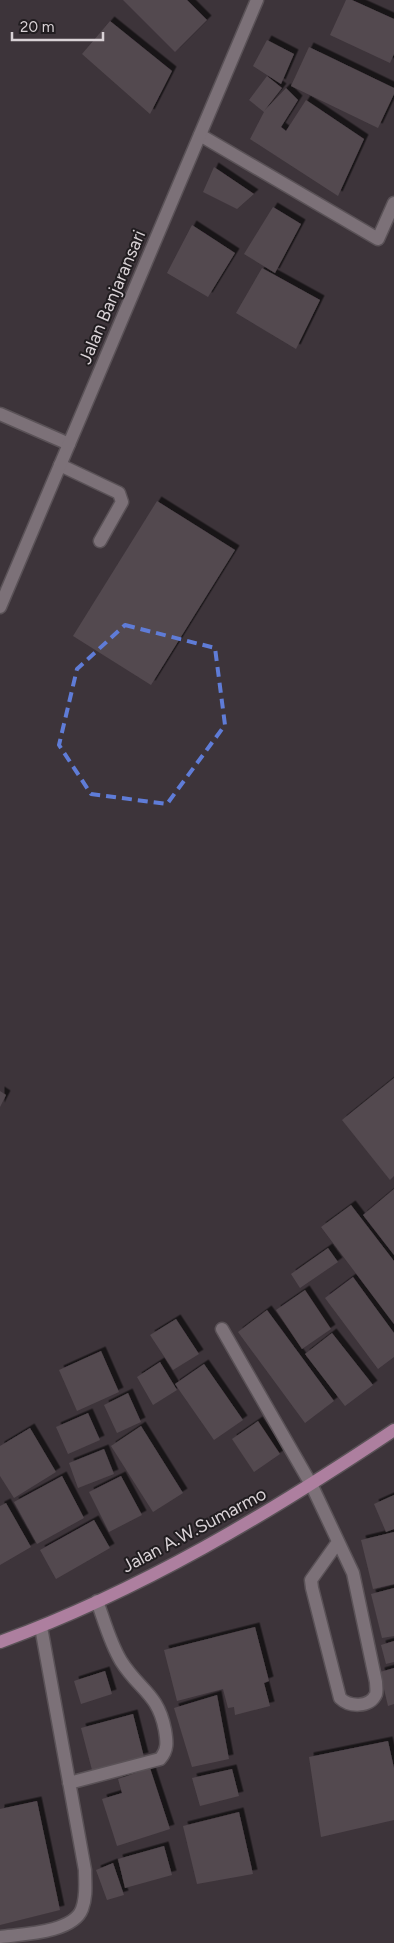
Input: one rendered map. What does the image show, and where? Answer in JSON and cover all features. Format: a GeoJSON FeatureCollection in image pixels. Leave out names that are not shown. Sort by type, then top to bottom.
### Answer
{"type":"FeatureCollection","features":[{"type":"Feature","properties":{"kind":"main road","name":"Jalan A.W.Sumarmo"},"geometry":{"type":"LineString","coordinates":[[0,1642],[42,1627],[180,1562],[312,1486],[394,1430]]}},
{"type":"Feature","properties":{"kind":"street","name":"Jalan Banjaransari"},"geometry":{"type":"LineString","coordinates":[[0,607],[257,0]]}},
{"type":"Feature","properties":{"kind":"street"},"geometry":{"type":"LineString","coordinates":[[200,135],[378,239],[394,203]]}},
{"type":"Feature","properties":{"kind":"street"},"geometry":{"type":"LineString","coordinates":[[0,414],[69,444]]}},
{"type":"Feature","properties":{"kind":"street"},"geometry":{"type":"LineString","coordinates":[[60,465],[119,493],[122,502],[100,541]]}},
{"type":"Feature","properties":{"kind":"street"},"geometry":{"type":"LineString","coordinates":[[222,1329],[312,1486],[353,1573],[376,1682],[376,1693],[371,1700],[362,1704],[352,1705],[340,1698],[312,1588],[311,1580],[338,1542]]}},
{"type":"Feature","properties":{"kind":"street"},"geometry":{"type":"LineString","coordinates":[[69,1783],[160,1759],[165,1753],[167,1742],[162,1712],[120,1660],[97,1600]]}},
{"type":"Feature","properties":{"kind":"street"},"geometry":{"type":"LineString","coordinates":[[0,1937],[60,1928],[81,1912],[85,1897],[85,1870],[42,1627]]}},
{"type":"Feature","properties":{"kind":"highlighted area"},"geometry":{"type":"Polygon","coordinates":[[[125,625],[215,648],[225,725],[167,804],[91,794],[59,745],[77,669],[125,625]]]}},
{"type":"Feature","properties":{"kind":"building"},"geometry":{"type":"Polygon","coordinates":[[[123,0],[187,0],[207,20],[175,52],[123,0]]]}},
{"type":"Feature","properties":{"kind":"building"},"geometry":{"type":"Polygon","coordinates":[[[346,0],[352,0],[394,19],[394,54],[390,63],[330,35],[346,0]]]}},
{"type":"Feature","properties":{"kind":"building"},"geometry":{"type":"Polygon","coordinates":[[[110,21],[172,71],[150,114],[82,54],[110,21]]]}},
{"type":"Feature","properties":{"kind":"building"},"geometry":{"type":"Polygon","coordinates":[[[267,40],[294,54],[281,84],[253,66],[267,40]]]}},
{"type":"Feature","properties":{"kind":"building"},"geometry":{"type":"Polygon","coordinates":[[[309,47],[394,88],[394,94],[378,128],[291,86],[309,47]]]}},
{"type":"Feature","properties":{"kind":"building"},"geometry":{"type":"Polygon","coordinates":[[[267,76],[282,88],[264,111],[286,88],[298,100],[281,127],[286,131],[306,100],[364,139],[338,196],[250,139],[264,112],[249,100],[267,76]]]}},
{"type":"Feature","properties":{"kind":"building"},"geometry":{"type":"Polygon","coordinates":[[[214,167],[254,194],[237,209],[203,192],[214,167]]]}},
{"type":"Feature","properties":{"kind":"building"},"geometry":{"type":"Polygon","coordinates":[[[273,207],[301,224],[275,273],[244,254],[273,207]]]}},
{"type":"Feature","properties":{"kind":"building"},"geometry":{"type":"Polygon","coordinates":[[[192,225],[235,253],[208,297],[167,273],[192,225]]]}},
{"type":"Feature","properties":{"kind":"building"},"geometry":{"type":"Polygon","coordinates":[[[262,268],[320,300],[296,349],[236,313],[262,268]]]}},
{"type":"Feature","properties":{"kind":"building"},"geometry":{"type":"Polygon","coordinates":[[[157,501],[235,550],[151,685],[73,636],[157,501]]]}},
{"type":"Feature","properties":{"kind":"building"},"geometry":{"type":"Polygon","coordinates":[[[394,1078],[394,1176],[390,1180],[342,1120],[394,1078]]]}},
{"type":"Feature","properties":{"kind":"building"},"geometry":{"type":"Polygon","coordinates":[[[0,1091],[6,1095],[0,1107],[0,1091]]]}},
{"type":"Feature","properties":{"kind":"building"},"geometry":{"type":"Polygon","coordinates":[[[394,1189],[394,1255],[363,1215],[394,1189]]]}},
{"type":"Feature","properties":{"kind":"building"},"geometry":{"type":"Polygon","coordinates":[[[351,1205],[394,1261],[394,1324],[321,1227],[351,1205]]]}},
{"type":"Feature","properties":{"kind":"building"},"geometry":{"type":"Polygon","coordinates":[[[328,1248],[338,1262],[300,1288],[291,1274],[328,1248]]]}},
{"type":"Feature","properties":{"kind":"building"},"geometry":{"type":"Polygon","coordinates":[[[353,1277],[394,1333],[394,1357],[378,1369],[325,1298],[353,1277]]]}},
{"type":"Feature","properties":{"kind":"building"},"geometry":{"type":"Polygon","coordinates":[[[305,1290],[331,1329],[302,1349],[276,1310],[305,1290]]]}},
{"type":"Feature","properties":{"kind":"building"},"geometry":{"type":"Polygon","coordinates":[[[267,1310],[334,1401],[305,1423],[238,1332],[267,1310]]]}},
{"type":"Feature","properties":{"kind":"building"},"geometry":{"type":"Polygon","coordinates":[[[176,1319],[199,1354],[173,1370],[150,1335],[176,1319]]]}},
{"type":"Feature","properties":{"kind":"building"},"geometry":{"type":"Polygon","coordinates":[[[332,1333],[373,1385],[345,1406],[305,1354],[332,1333]]]}},
{"type":"Feature","properties":{"kind":"building"},"geometry":{"type":"Polygon","coordinates":[[[101,1351],[119,1392],[77,1411],[59,1370],[101,1351]]]}},
{"type":"Feature","properties":{"kind":"building"},"geometry":{"type":"Polygon","coordinates":[[[160,1362],[177,1390],[153,1405],[137,1377],[160,1362]]]}},
{"type":"Feature","properties":{"kind":"building"},"geometry":{"type":"Polygon","coordinates":[[[204,1364],[243,1420],[214,1440],[175,1384],[204,1364]]]}},
{"type":"Feature","properties":{"kind":"building"},"geometry":{"type":"Polygon","coordinates":[[[128,1393],[141,1422],[117,1433],[104,1405],[128,1393]]]}},
{"type":"Feature","properties":{"kind":"building"},"geometry":{"type":"Polygon","coordinates":[[[88,1413],[100,1440],[68,1454],[56,1427],[88,1413]]]}},
{"type":"Feature","properties":{"kind":"building"},"geometry":{"type":"Polygon","coordinates":[[[258,1421],[280,1454],[254,1472],[232,1439],[258,1421]]]}},
{"type":"Feature","properties":{"kind":"building"},"geometry":{"type":"Polygon","coordinates":[[[141,1426],[183,1493],[153,1512],[111,1446],[141,1426]]]}},
{"type":"Feature","properties":{"kind":"building"},"geometry":{"type":"Polygon","coordinates":[[[30,1428],[56,1472],[14,1498],[0,1476],[0,1446],[30,1428]]]}},
{"type":"Feature","properties":{"kind":"building"},"geometry":{"type":"Polygon","coordinates":[[[104,1449],[114,1474],[78,1488],[69,1463],[104,1449]]]}},
{"type":"Feature","properties":{"kind":"building"},"geometry":{"type":"Polygon","coordinates":[[[62,1476],[84,1518],[37,1544],[14,1502],[62,1476]]]}},
{"type":"Feature","properties":{"kind":"building"},"geometry":{"type":"Polygon","coordinates":[[[121,1476],[142,1515],[109,1532],[89,1492],[121,1476]]]}},
{"type":"Feature","properties":{"kind":"building"},"geometry":{"type":"Polygon","coordinates":[[[394,1495],[394,1529],[386,1532],[374,1504],[394,1495]]]}},
{"type":"Feature","properties":{"kind":"building"},"geometry":{"type":"Polygon","coordinates":[[[6,1503],[31,1547],[0,1565],[0,1506],[6,1503]]]}},
{"type":"Feature","properties":{"kind":"building"},"geometry":{"type":"Polygon","coordinates":[[[94,1520],[110,1548],[56,1579],[40,1550],[94,1520]]]}},
{"type":"Feature","properties":{"kind":"building"},"geometry":{"type":"Polygon","coordinates":[[[394,1532],[394,1584],[373,1589],[361,1540],[394,1532]]]}},
{"type":"Feature","properties":{"kind":"building"},"geometry":{"type":"Polygon","coordinates":[[[394,1588],[394,1636],[382,1638],[371,1594],[394,1588]]]}},
{"type":"Feature","properties":{"kind":"building"},"geometry":{"type":"Polygon","coordinates":[[[255,1627],[269,1681],[264,1683],[270,1706],[235,1715],[234,1707],[228,1708],[223,1689],[177,1701],[164,1650],[255,1627]]]}},
{"type":"Feature","properties":{"kind":"building"},"geometry":{"type":"Polygon","coordinates":[[[394,1641],[394,1662],[386,1664],[381,1645],[394,1641]]]}},
{"type":"Feature","properties":{"kind":"building"},"geometry":{"type":"Polygon","coordinates":[[[394,1668],[394,1704],[388,1706],[380,1672],[394,1668]]]}},
{"type":"Feature","properties":{"kind":"building"},"geometry":{"type":"Polygon","coordinates":[[[105,1671],[112,1694],[81,1704],[74,1681],[105,1671]]]}},
{"type":"Feature","properties":{"kind":"building"},"geometry":{"type":"Polygon","coordinates":[[[217,1695],[229,1759],[192,1767],[174,1708],[217,1695]]]}},
{"type":"Feature","properties":{"kind":"building"},"geometry":{"type":"Polygon","coordinates":[[[133,1714],[144,1757],[92,1770],[81,1728],[133,1714]]]}},
{"type":"Feature","properties":{"kind":"building"},"geometry":{"type":"Polygon","coordinates":[[[388,1741],[394,1768],[394,1820],[321,1837],[309,1757],[388,1741]]]}},
{"type":"Feature","properties":{"kind":"building"},"geometry":{"type":"Polygon","coordinates":[[[150,1768],[170,1829],[117,1846],[102,1799],[122,1793],[118,1779],[150,1768]]]}},
{"type":"Feature","properties":{"kind":"building"},"geometry":{"type":"Polygon","coordinates":[[[232,1769],[239,1796],[200,1806],[192,1778],[232,1769]]]}},
{"type":"Feature","properties":{"kind":"building"},"geometry":{"type":"Polygon","coordinates":[[[37,1801],[60,1910],[0,1925],[0,1809],[37,1801]]]}},
{"type":"Feature","properties":{"kind":"building"},"geometry":{"type":"Polygon","coordinates":[[[239,1812],[253,1874],[197,1884],[183,1826],[239,1812]]]}},
{"type":"Feature","properties":{"kind":"building"},"geometry":{"type":"Polygon","coordinates":[[[164,1846],[172,1875],[125,1888],[118,1859],[164,1846]]]}},
{"type":"Feature","properties":{"kind":"building"},"geometry":{"type":"Polygon","coordinates":[[[113,1863],[124,1895],[107,1900],[96,1870],[113,1863]]]}}]}
